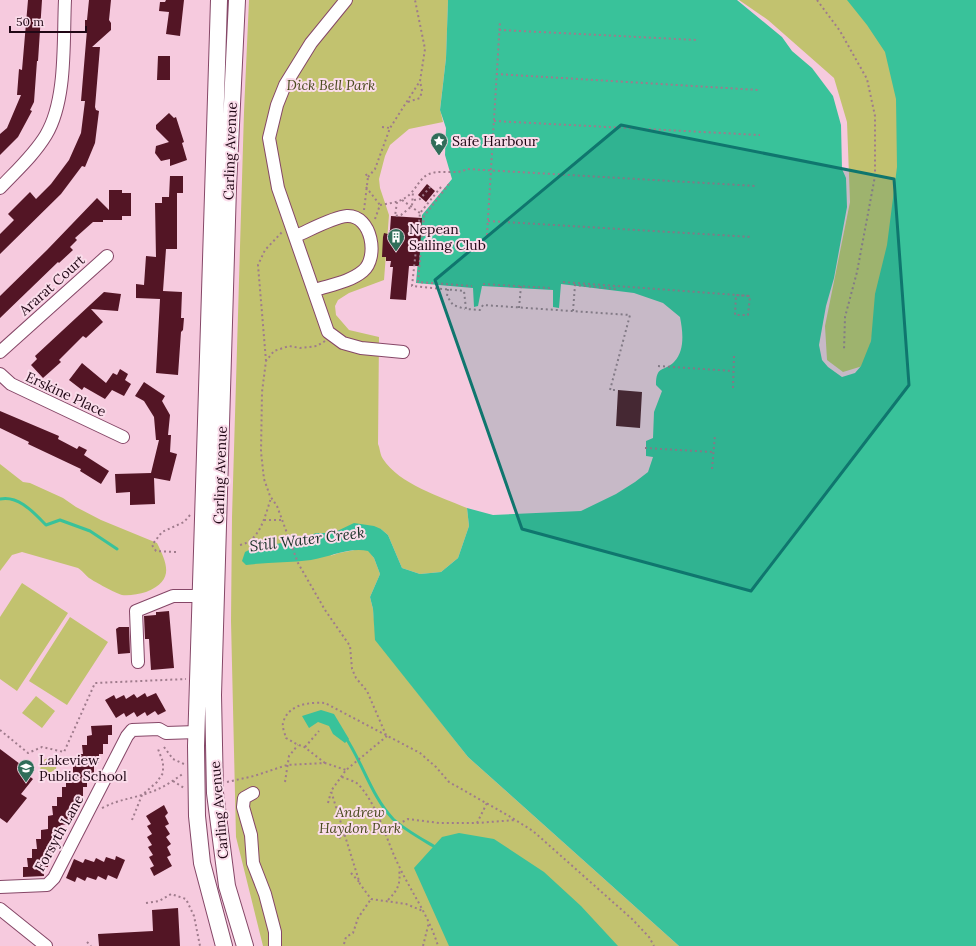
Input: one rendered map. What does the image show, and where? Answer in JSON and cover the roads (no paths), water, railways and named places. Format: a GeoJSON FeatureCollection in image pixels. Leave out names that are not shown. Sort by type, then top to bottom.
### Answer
{"type":"FeatureCollection","features":[{"type":"Feature","properties":{"kind":"main road","name":"Carling Avenue"},"geometry":{"type":"LineString","coordinates":[[219,0],[202,596],[196,732],[197,816],[202,863],[224,946]]}},
{"type":"Feature","properties":{"kind":"main road","name":"Carling Avenue"},"geometry":{"type":"LineString","coordinates":[[237,0],[228,187],[213,695],[215,793],[227,886],[245,946]]}},
{"type":"Feature","properties":{"kind":"street"},"geometry":{"type":"LineString","coordinates":[[0,188],[33,154],[47,134],[57,113],[60,89],[65,0]]}},
{"type":"Feature","properties":{"kind":"street"},"geometry":{"type":"LineString","coordinates":[[346,0],[311,43],[285,85],[276,105],[270,138],[278,188],[315,290],[328,332],[343,343],[374,349],[403,352]]}},
{"type":"Feature","properties":{"kind":"street"},"geometry":{"type":"LineString","coordinates":[[296,236],[339,218],[348,216],[360,220],[366,228],[372,245],[370,259],[365,270],[351,279],[315,290]]}},
{"type":"Feature","properties":{"kind":"street","name":"Ararat Court"},"geometry":{"type":"LineString","coordinates":[[0,352],[107,256]]}},
{"type":"Feature","properties":{"kind":"street","name":"Erskine Place"},"geometry":{"type":"LineString","coordinates":[[0,374],[11,384],[123,437]]}},
{"type":"Feature","properties":{"kind":"street"},"geometry":{"type":"LineString","coordinates":[[138,662],[136,611],[173,596],[202,596]]}},
{"type":"Feature","properties":{"kind":"street","name":"Forsyth Lane"},"geometry":{"type":"LineString","coordinates":[[0,887],[47,885],[54,878],[126,736],[132,730],[159,729],[166,733],[196,732]]}},
{"type":"Feature","properties":{"kind":"street"},"geometry":{"type":"LineString","coordinates":[[253,793],[244,798],[243,808],[251,835],[253,862],[265,894],[275,932],[275,946]]}},
{"type":"Feature","properties":{"kind":"street"},"geometry":{"type":"LineString","coordinates":[[0,910],[46,946]]}},
{"type":"Feature","properties":{"kind":"water"},"geometry":{"type":"Polygon","coordinates":[[[448,0],[737,0],[782,37],[792,51],[812,68],[833,96],[841,125],[842,169],[846,178],[847,207],[834,278],[826,306],[819,345],[822,360],[828,367],[842,377],[855,373],[861,366],[871,341],[875,294],[887,245],[897,167],[896,99],[885,52],[867,25],[847,0],[976,0],[976,946],[679,946],[468,757],[375,640],[373,609],[370,597],[380,574],[374,558],[368,551],[347,551],[318,559],[295,562],[246,565],[242,561],[245,552],[249,550],[304,538],[316,533],[333,533],[354,523],[374,526],[381,529],[388,535],[402,568],[420,574],[441,572],[458,558],[469,526],[467,508],[493,515],[581,511],[616,494],[648,472],[653,457],[646,456],[646,441],[653,438],[654,412],[662,391],[656,385],[657,374],[678,358],[682,347],[680,317],[663,303],[634,293],[561,284],[559,308],[553,307],[553,290],[482,286],[478,306],[474,307],[473,288],[416,283],[422,215],[452,179],[445,155],[446,128],[440,110],[446,58],[448,0]]]}},
{"type":"Feature","properties":{"kind":"water"},"geometry":{"type":"Polygon","coordinates":[[[321,710],[334,714],[349,739],[345,743],[333,734],[329,726],[318,722],[309,728],[302,716],[321,710]]]}},
{"type":"Feature","properties":{"kind":"water"},"geometry":{"type":"Polygon","coordinates":[[[459,833],[494,839],[544,872],[581,906],[618,946],[449,946],[414,868],[442,837],[459,833]]]}},
{"type":"Feature","properties":{"kind":"waterway","name":"Still Water Creek"},"geometry":{"type":"LineString","coordinates":[[0,499],[7,498],[20,502],[31,510],[46,525],[60,520],[90,531],[117,549]]}},
{"type":"Feature","properties":{"kind":"waterway"},"geometry":{"type":"LineString","coordinates":[[346,738],[373,791],[393,819],[413,834],[435,847]]}},
{"type":"Feature","properties":{"kind":"place","name":"Safe Harbour"},"geometry":{"type":"Point","coordinates":[439,156]}},
{"type":"Feature","properties":{"kind":"place","name":"Nepean Sailing Club"},"geometry":{"type":"Point","coordinates":[396,252]}},
{"type":"Feature","properties":{"kind":"place","name":"Lakeview Public School"},"geometry":{"type":"Point","coordinates":[26,783]}},
{"type":"Feature","properties":{"kind":"park label","name":"Dick Bell Park"},"geometry":{"type":"Point","coordinates":[331,85]}},
{"type":"Feature","properties":{"kind":"park label","name":"Andrew Haydon Park"},"geometry":{"type":"Point","coordinates":[360,820]}}]}
